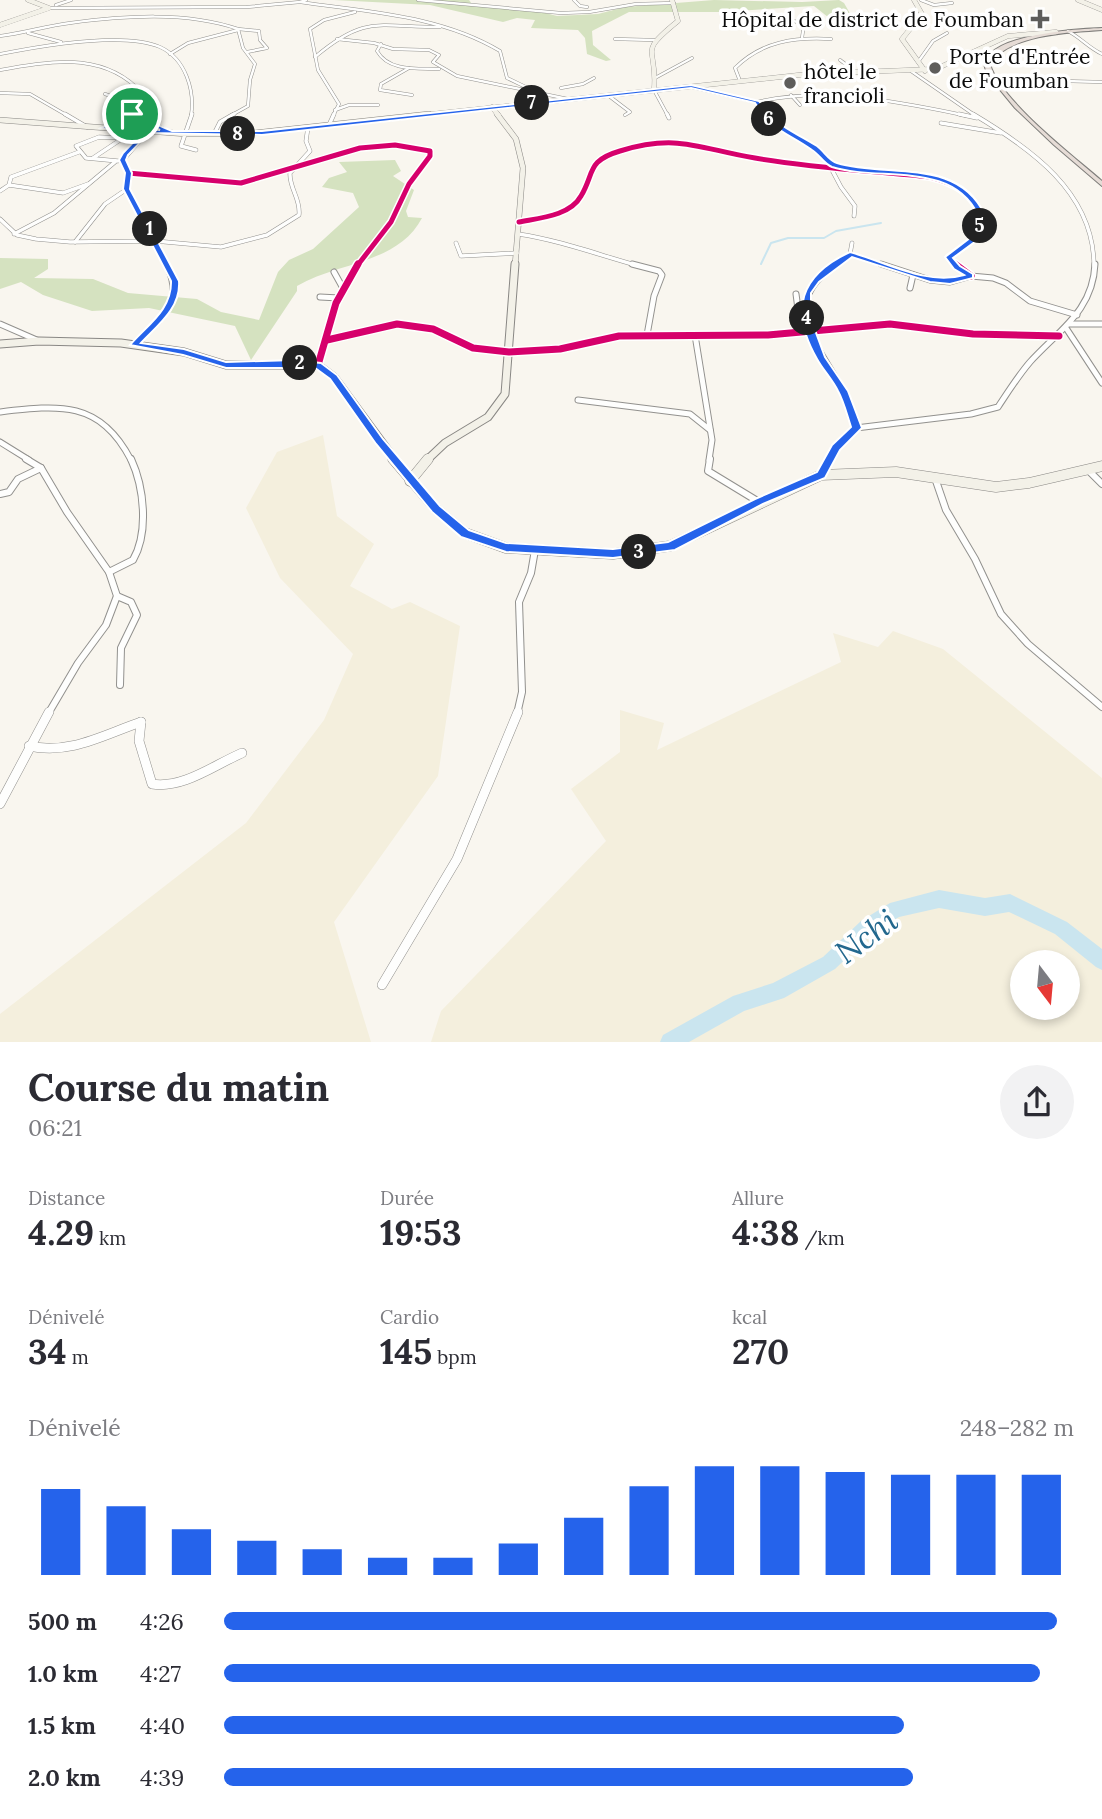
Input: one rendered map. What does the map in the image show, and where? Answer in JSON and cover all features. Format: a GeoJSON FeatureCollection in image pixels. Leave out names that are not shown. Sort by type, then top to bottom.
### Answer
{"type":"FeatureCollection","features":[{"type":"Feature","properties":{"kind":"highway"},"geometry":{"type":"LineString","coordinates":[[1102,29],[1056,32],[1032,39],[990,57],[986,69],[991,79],[1042,132],[1102,184]]}},
{"type":"Feature","properties":{"kind":"highway"},"geometry":{"type":"LineString","coordinates":[[1023,33],[1032,39]]}},
{"type":"Feature","properties":{"kind":"highway"},"geometry":{"type":"LineString","coordinates":[[1014,34],[1032,39]]}},
{"type":"Feature","properties":{"kind":"main road"},"geometry":{"type":"LineString","coordinates":[[915,0],[922,14],[902,39],[927,67]]}},
{"type":"Feature","properties":{"kind":"main road"},"geometry":{"type":"LineString","coordinates":[[1078,0],[1102,10]]}},
{"type":"Feature","properties":{"kind":"main road"},"geometry":{"type":"LineString","coordinates":[[32,1],[50,8]]}},
{"type":"Feature","properties":{"kind":"main road"},"geometry":{"type":"LineString","coordinates":[[654,90],[655,78],[650,51],[654,40],[678,21],[673,2]]}},
{"type":"Feature","properties":{"kind":"main road"},"geometry":{"type":"LineString","coordinates":[[1,24],[50,8]]}},
{"type":"Feature","properties":{"kind":"main road"},"geometry":{"type":"LineString","coordinates":[[0,120],[187,134],[276,131],[740,81],[927,67],[1014,34],[1056,32]]}},
{"type":"Feature","properties":{"kind":"main road"},"geometry":{"type":"LineString","coordinates":[[410,481],[443,444],[500,406],[505,394],[522,155],[513,133],[492,107]]}},
{"type":"Feature","properties":{"kind":"main road"},"geometry":{"type":"LineString","coordinates":[[0,344],[39,341],[134,345],[184,352],[226,365],[318,365],[334,377],[410,481],[436,509],[465,533],[494,545],[535,550],[627,554],[670,546],[821,475],[868,471],[996,487],[1102,466]]}},
{"type":"Feature","properties":{"kind":"street"},"geometry":{"type":"LineString","coordinates":[[50,8],[71,0]]}},
{"type":"Feature","properties":{"kind":"street"},"geometry":{"type":"LineString","coordinates":[[50,8],[247,7],[306,0]]}},
{"type":"Feature","properties":{"kind":"street"},"geometry":{"type":"LineString","coordinates":[[418,0],[561,13],[673,2]]}},
{"type":"Feature","properties":{"kind":"street"},"geometry":{"type":"LineString","coordinates":[[574,0],[578,5],[587,7]]}},
{"type":"Feature","properties":{"kind":"street"},"geometry":{"type":"LineString","coordinates":[[921,0],[930,5],[952,3]]}},
{"type":"Feature","properties":{"kind":"street"},"geometry":{"type":"LineString","coordinates":[[300,2],[426,21],[442,27],[498,49],[504,58],[505,76],[532,90]]}},
{"type":"Feature","properties":{"kind":"street"},"geometry":{"type":"LineString","coordinates":[[83,8],[93,5]]}},
{"type":"Feature","properties":{"kind":"street"},"geometry":{"type":"LineString","coordinates":[[329,125],[333,111],[339,104],[334,90],[323,82],[315,57],[311,28],[324,20],[357,12]]}},
{"type":"Feature","properties":{"kind":"street"},"geometry":{"type":"LineString","coordinates":[[763,12],[804,24],[802,37]]}},
{"type":"Feature","properties":{"kind":"street"},"geometry":{"type":"LineString","coordinates":[[0,36],[28,33],[66,23],[138,17],[209,19],[238,29],[258,31],[260,40],[267,48],[247,52]]}},
{"type":"Feature","properties":{"kind":"street"},"geometry":{"type":"LineString","coordinates":[[315,57],[352,28],[371,24],[442,27]]}},
{"type":"Feature","properties":{"kind":"street"},"geometry":{"type":"LineString","coordinates":[[214,134],[220,122],[246,108],[250,102],[250,80],[254,64],[243,48],[238,29]]}},
{"type":"Feature","properties":{"kind":"street"},"geometry":{"type":"LineString","coordinates":[[170,54],[188,43],[238,29]]}},
{"type":"Feature","properties":{"kind":"street"},"geometry":{"type":"LineString","coordinates":[[1068,31],[1087,41],[1092,49],[1102,54]]}},
{"type":"Feature","properties":{"kind":"street"},"geometry":{"type":"LineString","coordinates":[[28,33],[70,43]]}},
{"type":"Feature","properties":{"kind":"street"},"geometry":{"type":"LineString","coordinates":[[821,475],[836,447],[856,428],[971,414],[998,407],[1027,366],[1077,315],[1085,303],[1095,269],[1095,254],[1084,217],[1076,200],[1052,169],[1030,150],[936,93],[927,67],[933,41],[947,33]]}},
{"type":"Feature","properties":{"kind":"street"},"geometry":{"type":"LineString","coordinates":[[740,81],[735,68],[749,55],[774,44],[802,37],[831,39]]}},
{"type":"Feature","properties":{"kind":"street"},"geometry":{"type":"LineString","coordinates":[[337,39],[381,44],[393,49],[433,51],[439,56],[433,63],[440,69]]}},
{"type":"Feature","properties":{"kind":"street"},"geometry":{"type":"LineString","coordinates":[[615,39],[654,40]]}},
{"type":"Feature","properties":{"kind":"street"},"geometry":{"type":"LineString","coordinates":[[0,54],[70,43],[149,43],[159,46],[183,68],[193,91],[187,134],[181,146],[196,150]]}},
{"type":"Feature","properties":{"kind":"street"},"geometry":{"type":"LineString","coordinates":[[381,44],[376,51],[379,58],[409,68],[440,69],[477,81],[551,93],[568,99]]}},
{"type":"Feature","properties":{"kind":"street"},"geometry":{"type":"LineString","coordinates":[[655,78],[692,58]]}},
{"type":"Feature","properties":{"kind":"street"},"geometry":{"type":"LineString","coordinates":[[840,60],[856,72]]}},
{"type":"Feature","properties":{"kind":"street"},"geometry":{"type":"LineString","coordinates":[[0,70],[29,64],[60,62],[110,69],[123,75],[136,87],[124,105],[125,109]]}},
{"type":"Feature","properties":{"kind":"street"},"geometry":{"type":"LineString","coordinates":[[409,68],[381,84],[380,90],[412,95]]}},
{"type":"Feature","properties":{"kind":"street"},"geometry":{"type":"LineString","coordinates":[[561,88],[583,84],[594,78]]}},
{"type":"Feature","properties":{"kind":"street"},"geometry":{"type":"LineString","coordinates":[[991,79],[1102,82]]}},
{"type":"Feature","properties":{"kind":"street"},"geometry":{"type":"LineString","coordinates":[[1032,82],[1034,88]]}},
{"type":"Feature","properties":{"kind":"street"},"geometry":{"type":"LineString","coordinates":[[546,102],[545,98],[568,83]]}},
{"type":"Feature","properties":{"kind":"street"},"geometry":{"type":"LineString","coordinates":[[691,87],[757,102],[791,94],[856,96],[982,119]]}},
{"type":"Feature","properties":{"kind":"street"},"geometry":{"type":"LineString","coordinates":[[654,90],[669,118]]}},
{"type":"Feature","properties":{"kind":"street"},"geometry":{"type":"LineString","coordinates":[[2,94],[34,95],[87,127]]}},
{"type":"Feature","properties":{"kind":"street"},"geometry":{"type":"LineString","coordinates":[[105,94],[119,99],[118,106],[170,133]]}},
{"type":"Feature","properties":{"kind":"street"},"geometry":{"type":"LineString","coordinates":[[791,94],[800,105]]}},
{"type":"Feature","properties":{"kind":"street"},"geometry":{"type":"LineString","coordinates":[[609,96],[630,112],[625,115]]}},
{"type":"Feature","properties":{"kind":"street"},"geometry":{"type":"LineString","coordinates":[[757,102],[770,121],[787,134],[816,149],[832,165],[839,186],[855,206],[855,216]]}},
{"type":"Feature","properties":{"kind":"street"},"geometry":{"type":"LineString","coordinates":[[333,111],[348,106],[378,105]]}},
{"type":"Feature","properties":{"kind":"street"},"geometry":{"type":"LineString","coordinates":[[104,128],[132,114]]}},
{"type":"Feature","properties":{"kind":"street"},"geometry":{"type":"LineString","coordinates":[[941,123],[978,127],[1006,135]]}},
{"type":"Feature","properties":{"kind":"street"},"geometry":{"type":"LineString","coordinates":[[272,124],[276,131]]}},
{"type":"Feature","properties":{"kind":"street"},"geometry":{"type":"LineString","coordinates":[[0,219],[14,234],[75,242],[156,241],[204,247],[232,245],[287,224],[301,210],[289,180],[291,168],[310,151],[306,141],[308,127]]}},
{"type":"Feature","properties":{"kind":"street"},"geometry":{"type":"LineString","coordinates":[[92,159],[133,131]]}},
{"type":"Feature","properties":{"kind":"street"},"geometry":{"type":"LineString","coordinates":[[134,345],[169,309],[175,298],[175,281],[127,189],[128,173],[123,160],[125,154],[148,131]]}},
{"type":"Feature","properties":{"kind":"street"},"geometry":{"type":"LineString","coordinates":[[123,138],[92,139],[76,146],[79,152],[92,159],[115,162],[123,160]]}},
{"type":"Feature","properties":{"kind":"street"},"geometry":{"type":"LineString","coordinates":[[519,222],[552,216],[572,206],[581,197],[590,170],[616,152],[649,143],[687,142],[755,158],[930,177],[960,187],[979,210],[980,225],[969,244],[949,257],[957,267],[971,276]]}},
{"type":"Feature","properties":{"kind":"street"},"geometry":{"type":"LineString","coordinates":[[128,173],[232,183],[251,181],[368,147],[412,146],[430,151],[430,156],[409,184],[391,222],[364,254],[339,298],[330,318],[327,340],[318,365]]}},
{"type":"Feature","properties":{"kind":"street"},"geometry":{"type":"LineString","coordinates":[[9,186],[11,177],[79,152]]}},
{"type":"Feature","properties":{"kind":"street"},"geometry":{"type":"LineString","coordinates":[[14,234],[54,213],[115,162]]}},
{"type":"Feature","properties":{"kind":"street"},"geometry":{"type":"LineString","coordinates":[[0,191],[9,186],[64,192],[94,182]]}},
{"type":"Feature","properties":{"kind":"street"},"geometry":{"type":"LineString","coordinates":[[75,242],[105,204],[127,189]]}},
{"type":"Feature","properties":{"kind":"street"},"geometry":{"type":"LineString","coordinates":[[518,234],[547,238],[582,251],[659,271],[662,275],[653,296],[647,335]]}},
{"type":"Feature","properties":{"kind":"street"},"geometry":{"type":"LineString","coordinates":[[456,243],[461,256],[517,253]]}},
{"type":"Feature","properties":{"kind":"street"},"geometry":{"type":"LineString","coordinates":[[852,243],[850,254],[810,288],[806,297],[807,319],[820,357],[843,391],[856,428]]}},
{"type":"Feature","properties":{"kind":"street"},"geometry":{"type":"LineString","coordinates":[[850,254],[913,275],[950,282],[971,276],[1000,280],[1030,301],[1077,315]]}},
{"type":"Feature","properties":{"kind":"street"},"geometry":{"type":"LineString","coordinates":[[334,272],[344,290]]}},
{"type":"Feature","properties":{"kind":"street"},"geometry":{"type":"LineString","coordinates":[[910,288],[913,275]]}},
{"type":"Feature","properties":{"kind":"street"},"geometry":{"type":"LineString","coordinates":[[796,294],[798,309],[807,319]]}},
{"type":"Feature","properties":{"kind":"street"},"geometry":{"type":"LineString","coordinates":[[320,296],[339,298]]}},
{"type":"Feature","properties":{"kind":"street"},"geometry":{"type":"LineString","coordinates":[[0,324],[39,341]]}},
{"type":"Feature","properties":{"kind":"street"},"geometry":{"type":"LineString","coordinates":[[327,340],[404,325],[433,329],[473,348],[509,352],[560,349],[604,338],[811,333],[890,324],[973,334],[1059,336]]}},
{"type":"Feature","properties":{"kind":"street"},"geometry":{"type":"LineString","coordinates":[[1068,326],[1102,324]]}},
{"type":"Feature","properties":{"kind":"street"},"geometry":{"type":"LineString","coordinates":[[1068,326],[1102,383]]}},
{"type":"Feature","properties":{"kind":"street"},"geometry":{"type":"LineString","coordinates":[[695,335],[710,430],[712,451],[708,471],[759,502]]}},
{"type":"Feature","properties":{"kind":"street"},"geometry":{"type":"LineString","coordinates":[[578,400],[690,414],[710,430]]}},
{"type":"Feature","properties":{"kind":"street"},"geometry":{"type":"LineString","coordinates":[[0,412],[69,407],[92,416],[121,440],[135,465],[142,522],[135,557],[123,567],[109,572]]}},
{"type":"Feature","properties":{"kind":"street"},"geometry":{"type":"LineString","coordinates":[[0,442],[41,468],[52,483],[62,505],[109,572],[117,596],[106,625],[78,663],[29,746],[0,804]]}},
{"type":"Feature","properties":{"kind":"street"},"geometry":{"type":"LineString","coordinates":[[0,494],[9,492],[18,479],[41,468]]}},
{"type":"Feature","properties":{"kind":"street"},"geometry":{"type":"LineString","coordinates":[[1087,469],[1102,484]]}},
{"type":"Feature","properties":{"kind":"street"},"geometry":{"type":"LineString","coordinates":[[935,478],[937,491],[952,522],[976,561],[994,605],[1007,623],[1102,707]]}},
{"type":"Feature","properties":{"kind":"street"},"geometry":{"type":"LineString","coordinates":[[382,985],[457,859],[516,719],[522,692],[519,602],[531,573],[535,550]]}},
{"type":"Feature","properties":{"kind":"street"},"geometry":{"type":"LineString","coordinates":[[117,596],[131,602],[137,615],[121,648],[120,685]]}},
{"type":"Feature","properties":{"kind":"street"},"geometry":{"type":"LineString","coordinates":[[29,746],[44,751],[66,751],[141,722],[139,741],[152,784],[158,786],[184,779],[242,753]]}},
{"type":"Feature","properties":{"kind":"shaded area"},"geometry":{"type":"Polygon","coordinates":[[[323,435],[337,516],[374,544],[350,586],[392,609],[410,602],[460,626],[438,776],[334,922],[371,1042],[0,1042],[0,1014],[246,823],[324,720],[353,654],[280,578],[246,508],[277,452],[323,435]]]}},
{"type":"Feature","properties":{"kind":"shaded area"},"geometry":{"type":"Polygon","coordinates":[[[893,631],[943,649],[1102,778],[1102,1042],[431,1042],[441,1011],[606,841],[571,789],[620,752],[620,710],[664,723],[657,750],[841,662],[833,633],[878,647],[893,631]]]}},
{"type":"Feature","properties":{"kind":"green space"},"geometry":{"type":"Polygon","coordinates":[[[334,0],[469,0],[472,4],[534,10],[557,16],[598,14],[625,7],[714,0],[839,0],[844,3],[852,17],[841,23],[833,21],[814,6],[721,12],[629,12],[592,31],[593,45],[611,60],[606,61],[587,54],[585,38],[578,30],[531,28],[535,20],[517,18],[503,22],[430,5],[334,0]]]}},
{"type":"Feature","properties":{"kind":"green space"},"geometry":{"type":"Polygon","coordinates":[[[395,160],[401,171],[393,176],[414,190],[406,211],[408,217],[422,218],[398,245],[297,286],[297,291],[251,360],[235,326],[149,308],[92,311],[43,295],[21,282],[0,289],[0,258],[48,259],[48,269],[34,278],[93,279],[128,293],[197,299],[221,312],[259,320],[278,272],[289,260],[313,249],[359,207],[353,193],[322,187],[329,178],[347,172],[339,162],[395,160]]]}},
{"type":"Feature","properties":{"kind":"waterway"},"geometry":{"type":"LineString","coordinates":[[761,264],[771,243],[788,238],[824,238],[836,231],[881,223]]}},
{"type":"Feature","properties":{"kind":"waterway","name":"Nchi"},"geometry":{"type":"LineString","coordinates":[[670,1042],[740,1003],[777,991],[829,963],[867,927],[896,909],[939,899],[985,907],[1010,903],[1061,928],[1102,961]]}},
{"type":"Feature","properties":{"kind":"cycle path"},"geometry":{"type":"LineString","coordinates":[[519,222],[552,216],[572,206],[581,197],[590,170],[616,152],[649,143],[687,142],[755,158],[930,177],[955,185],[968,194],[981,215],[974,239],[949,257],[957,267],[971,276]]}},
{"type":"Feature","properties":{"kind":"cycle path"},"geometry":{"type":"LineString","coordinates":[[128,173],[241,183],[360,148],[395,145],[430,151],[430,156],[409,184],[391,222],[364,254],[336,303],[318,365]]}},
{"type":"Feature","properties":{"kind":"cycle path"},"geometry":{"type":"LineString","coordinates":[[327,340],[397,324],[433,329],[473,348],[509,352],[560,349],[619,336],[768,335],[890,324],[973,334],[1059,336]]}},
{"type":"Feature","properties":{"kind":"place","name":"Hôpital de district de Foumban"},"geometry":{"type":"Point","coordinates":[1040,19]}},
{"type":"Feature","properties":{"kind":"place","name":"Porte d'Entrée de Foumban"},"geometry":{"type":"Point","coordinates":[935,68]}},
{"type":"Feature","properties":{"kind":"place","name":"hôtel le francioli"},"geometry":{"type":"Point","coordinates":[790,83]}},
{"type":"Feature","properties":{"kind":"route"},"geometry":{"type":"LineString","coordinates":[[132,114],[104,128],[133,131],[170,133],[187,134],[262,133],[391,117],[691,87],[757,102],[770,121],[787,134],[822,153],[832,165],[950,181],[963,189],[976,203],[981,215],[980,225],[974,239],[949,257],[952,263],[971,276],[950,282],[930,280],[850,254],[816,281],[807,293],[807,319],[811,333],[820,357],[843,391],[856,428],[836,447],[821,475],[759,502],[686,541],[654,550],[613,554],[506,548],[477,540],[436,509],[379,442],[334,377],[318,365],[226,365],[184,352],[134,345],[169,309],[176,289],[171,271],[127,189],[128,173],[123,160],[125,154],[131,148],[148,131],[170,133],[132,114]]}}]}
